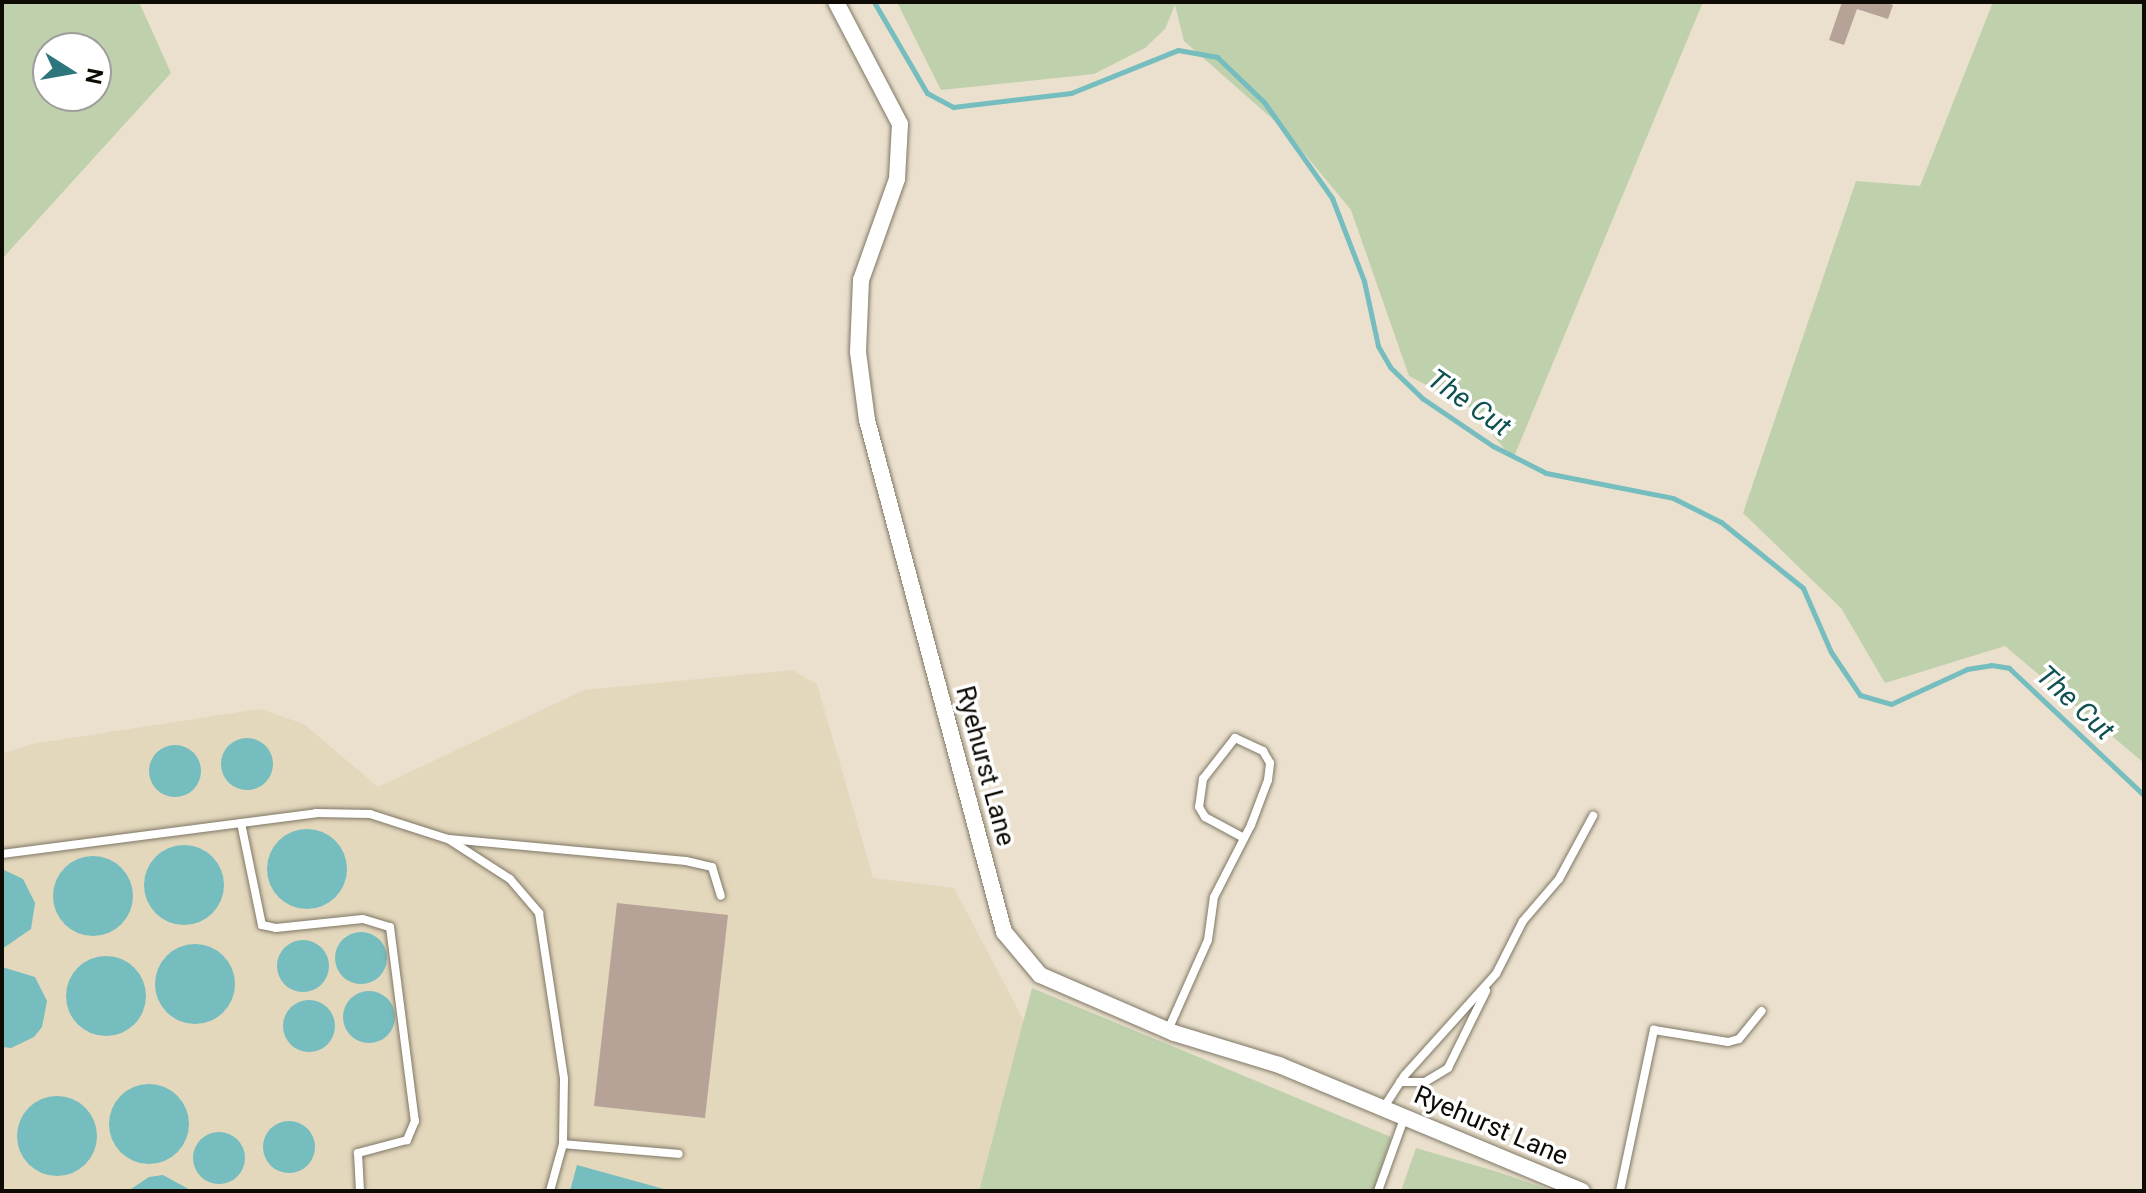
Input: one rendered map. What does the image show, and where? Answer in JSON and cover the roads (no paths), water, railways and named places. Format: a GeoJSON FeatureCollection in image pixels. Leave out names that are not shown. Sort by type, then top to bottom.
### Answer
{"type":"FeatureCollection","features":[{"type":"Feature","properties":{"kind":"street","name":"Ryehurst Lane"},"geometry":{"type":"LineString","coordinates":[[836,2],[900,124],[897,179],[861,280],[858,352],[867,420],[1004,932],[1040,975],[1168,1030],[1253,1055],[1405,1115],[1582,1191]]}},
{"type":"Feature","properties":{"kind":"lane"},"geometry":{"type":"LineString","coordinates":[[1168,1030],[1208,940],[1214,897],[1244,838],[1263,797],[1270,763],[1257,746],[1235,738],[1203,779],[1199,807],[1205,817],[1244,838]]}},
{"type":"Feature","properties":{"kind":"lane"},"geometry":{"type":"LineString","coordinates":[[2,854],[316,813],[370,814],[448,839],[686,861],[712,867],[720,878],[721,896]]}},
{"type":"Feature","properties":{"kind":"lane"},"geometry":{"type":"LineString","coordinates":[[1400,1082],[1425,1082],[1448,1068],[1523,921],[1559,879],[1593,816]]}},
{"type":"Feature","properties":{"kind":"lane"},"geometry":{"type":"LineString","coordinates":[[241,823],[262,925],[276,928],[363,919],[390,927],[415,1121],[407,1140],[358,1153],[360,1191]]}},
{"type":"Feature","properties":{"kind":"lane"},"geometry":{"type":"LineString","coordinates":[[448,839],[510,879],[539,913],[564,1079],[563,1144],[550,1191]]}},
{"type":"Feature","properties":{"kind":"lane"},"geometry":{"type":"LineString","coordinates":[[1384,1107],[1400,1082],[1489,983]]}},
{"type":"Feature","properties":{"kind":"lane"},"geometry":{"type":"LineString","coordinates":[[1620,1191],[1654,1030],[1728,1042],[1739,1039],[1762,1011]]}},
{"type":"Feature","properties":{"kind":"lane"},"geometry":{"type":"LineString","coordinates":[[1378,1191],[1405,1115]]}},
{"type":"Feature","properties":{"kind":"lane"},"geometry":{"type":"LineString","coordinates":[[563,1144],[679,1154]]}},
{"type":"Feature","properties":{"kind":"water"},"geometry":{"type":"Polygon","coordinates":[[[247,738],[265,746],[273,764],[265,782],[247,790],[229,782],[221,764],[229,746],[247,738]]]}},
{"type":"Feature","properties":{"kind":"water"},"geometry":{"type":"Polygon","coordinates":[[[175,745],[193,753],[201,771],[193,789],[175,797],[157,789],[149,771],[157,753],[175,745]]]}},
{"type":"Feature","properties":{"kind":"water"},"geometry":{"type":"Polygon","coordinates":[[[299,829],[315,829],[336,840],[347,861],[347,877],[336,898],[315,909],[299,909],[285,903],[273,891],[267,877],[267,861],[273,847],[285,835],[299,829]]]}},
{"type":"Feature","properties":{"kind":"water"},"geometry":{"type":"Polygon","coordinates":[[[176,845],[192,845],[213,856],[224,877],[224,893],[213,914],[192,925],[176,925],[162,919],[150,907],[144,893],[144,877],[150,863],[162,851],[176,845]]]}},
{"type":"Feature","properties":{"kind":"water"},"geometry":{"type":"Polygon","coordinates":[[[85,856],[101,856],[122,867],[133,888],[133,904],[122,925],[101,936],[85,936],[71,930],[59,918],[53,904],[53,888],[59,874],[71,862],[85,856]]]}},
{"type":"Feature","properties":{"kind":"water"},"geometry":{"type":"Polygon","coordinates":[[[2,869],[23,879],[35,903],[31,929],[2,949],[2,869]]]}},
{"type":"Feature","properties":{"kind":"water"},"geometry":{"type":"Polygon","coordinates":[[[361,932],[379,940],[387,958],[379,976],[361,984],[343,976],[335,958],[343,940],[361,932]]]}},
{"type":"Feature","properties":{"kind":"water"},"geometry":{"type":"Polygon","coordinates":[[[303,940],[321,948],[329,966],[321,984],[303,992],[285,984],[277,966],[285,948],[303,940]]]}},
{"type":"Feature","properties":{"kind":"water"},"geometry":{"type":"Polygon","coordinates":[[[187,944],[203,944],[224,955],[235,976],[235,992],[224,1013],[203,1024],[187,1024],[173,1018],[161,1006],[155,992],[155,976],[161,962],[173,950],[187,944]]]}},
{"type":"Feature","properties":{"kind":"water"},"geometry":{"type":"Polygon","coordinates":[[[98,956],[114,956],[135,967],[146,988],[146,1004],[135,1025],[114,1036],[98,1036],[84,1030],[72,1018],[66,1004],[66,988],[72,974],[84,962],[98,956]]]}},
{"type":"Feature","properties":{"kind":"water"},"geometry":{"type":"Polygon","coordinates":[[[2,967],[35,977],[47,1001],[42,1027],[34,1037],[11,1048],[2,1047],[2,967]]]}},
{"type":"Feature","properties":{"kind":"water"},"geometry":{"type":"Polygon","coordinates":[[[369,991],[387,999],[395,1017],[387,1035],[369,1043],[351,1035],[343,1017],[351,999],[369,991]]]}},
{"type":"Feature","properties":{"kind":"water"},"geometry":{"type":"Polygon","coordinates":[[[309,1000],[327,1008],[335,1026],[327,1044],[309,1052],[291,1044],[283,1026],[291,1008],[309,1000]]]}},
{"type":"Feature","properties":{"kind":"water"},"geometry":{"type":"Polygon","coordinates":[[[141,1084],[157,1084],[178,1095],[189,1116],[189,1132],[178,1153],[157,1164],[141,1164],[127,1158],[115,1146],[109,1132],[109,1116],[115,1102],[127,1090],[141,1084]]]}},
{"type":"Feature","properties":{"kind":"water"},"geometry":{"type":"Polygon","coordinates":[[[49,1096],[65,1096],[86,1107],[97,1128],[97,1144],[86,1165],[65,1176],[49,1176],[35,1170],[23,1158],[17,1144],[17,1128],[23,1114],[35,1102],[49,1096]]]}},
{"type":"Feature","properties":{"kind":"water"},"geometry":{"type":"Polygon","coordinates":[[[289,1121],[307,1129],[315,1147],[307,1165],[289,1173],[271,1165],[263,1147],[271,1129],[289,1121]]]}},
{"type":"Feature","properties":{"kind":"water"},"geometry":{"type":"Polygon","coordinates":[[[219,1132],[237,1140],[245,1158],[237,1176],[219,1184],[201,1176],[193,1158],[201,1140],[219,1132]]]}},
{"type":"Feature","properties":{"kind":"water"},"geometry":{"type":"Polygon","coordinates":[[[577,1165],[671,1191],[570,1191],[577,1165]]]}},
{"type":"Feature","properties":{"kind":"water"},"geometry":{"type":"Polygon","coordinates":[[[163,1175],[192,1191],[128,1191],[149,1177],[163,1175]]]}},
{"type":"Feature","properties":{"kind":"waterway","name":"The Cut"},"geometry":{"type":"LineString","coordinates":[[874,2],[927,93],[953,107],[1071,93],[1178,50],[1217,57],[1264,102],[1332,198],[1364,281],[1378,346],[1390,367],[1422,398],[1493,446],[1546,473],[1673,498],[1721,522],[1803,588],[1831,652],[1860,695],[1891,704],[1967,669],[1991,665],[2009,668],[2144,795]]}}]}
